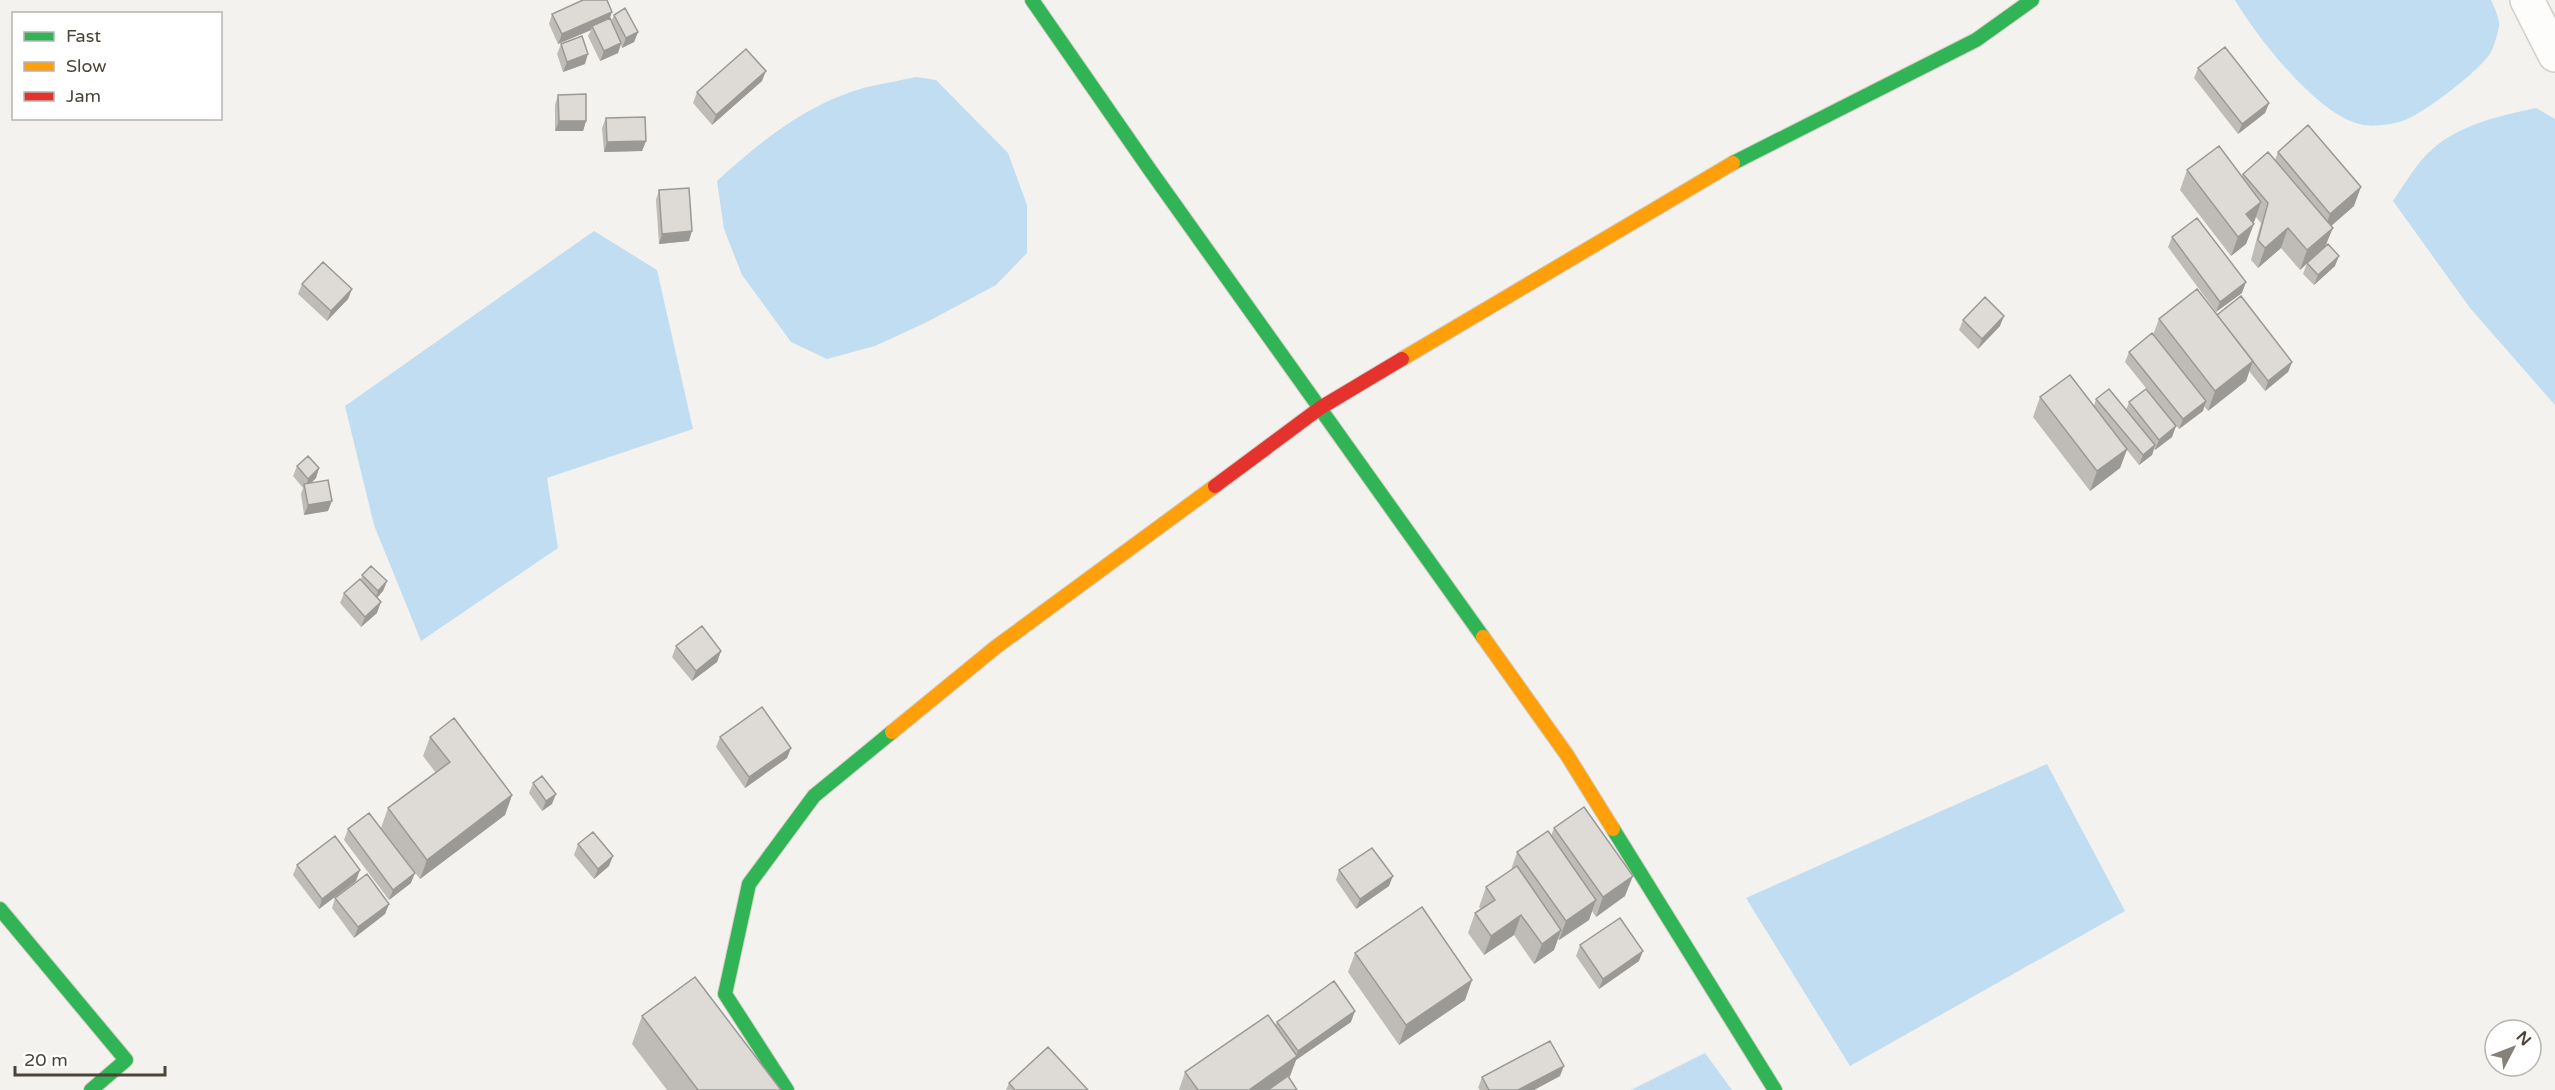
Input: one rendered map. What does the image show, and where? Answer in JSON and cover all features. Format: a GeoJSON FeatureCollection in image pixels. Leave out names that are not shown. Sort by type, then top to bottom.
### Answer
{"type":"FeatureCollection","features":[{"type":"Feature","properties":{"kind":"street"},"geometry":{"type":"LineString","coordinates":[[1032,0],[1150,170],[1567,754],[1775,1090]]}},
{"type":"Feature","properties":{"kind":"street"},"geometry":{"type":"LineString","coordinates":[[787,1090],[726,994],[749,884],[814,796],[996,647],[1320,408],[1728,165],[1976,40],[2032,0]]}},
{"type":"Feature","properties":{"kind":"street"},"geometry":{"type":"LineString","coordinates":[[2527,0],[2555,55]]}},
{"type":"Feature","properties":{"kind":"street"},"geometry":{"type":"LineString","coordinates":[[0,909],[126,1060],[91,1090]]}},
{"type":"Feature","properties":{"kind":"water"},"geometry":{"type":"Polygon","coordinates":[[[2235,0],[2491,0],[2499,26],[2491,52],[2485,60],[2451,90],[2405,120],[2368,126],[2347,119],[2328,108],[2310,93],[2274,54],[2235,0]]]}},
{"type":"Feature","properties":{"kind":"water"},"geometry":{"type":"Polygon","coordinates":[[[916,77],[936,80],[1008,153],[1027,205],[1027,253],[996,285],[927,322],[875,346],[827,359],[791,342],[742,275],[724,229],[717,181],[746,155],[812,109],[856,90],[916,77]]]}},
{"type":"Feature","properties":{"kind":"water"},"geometry":{"type":"Polygon","coordinates":[[[2536,108],[2555,119],[2555,405],[2470,308],[2393,201],[2420,162],[2444,140],[2473,125],[2536,108]]]}},
{"type":"Feature","properties":{"kind":"water"},"geometry":{"type":"Polygon","coordinates":[[[594,231],[657,270],[693,429],[547,478],[558,548],[421,641],[374,525],[345,406],[594,231]]]}},
{"type":"Feature","properties":{"kind":"water"},"geometry":{"type":"Polygon","coordinates":[[[2047,764],[2125,911],[1850,1066],[1746,898],[2047,764]]]}},
{"type":"Feature","properties":{"kind":"water"},"geometry":{"type":"Polygon","coordinates":[[[1705,1053],[1732,1090],[1631,1090],[1705,1053]]]}},
{"type":"Feature","properties":{"kind":"building"},"geometry":{"type":"Polygon","coordinates":[[[583,0],[607,0],[612,12],[562,34],[552,14],[583,0]]]}},
{"type":"Feature","properties":{"kind":"building"},"geometry":{"type":"Polygon","coordinates":[[[625,8],[638,32],[626,38],[614,15],[625,8]]]}},
{"type":"Feature","properties":{"kind":"building"},"geometry":{"type":"Polygon","coordinates":[[[610,18],[621,43],[604,51],[592,26],[610,18]]]}},
{"type":"Feature","properties":{"kind":"building"},"geometry":{"type":"Polygon","coordinates":[[[582,36],[588,54],[567,62],[561,44],[582,36]]]}},
{"type":"Feature","properties":{"kind":"building"},"geometry":{"type":"Polygon","coordinates":[[[2225,47],[2269,103],[2242,124],[2198,68],[2225,47]]]}},
{"type":"Feature","properties":{"kind":"building"},"geometry":{"type":"Polygon","coordinates":[[[746,49],[766,71],[716,115],[697,92],[746,49]]]}},
{"type":"Feature","properties":{"kind":"building"},"geometry":{"type":"Polygon","coordinates":[[[586,94],[586,121],[559,121],[558,95],[586,94]]]}},
{"type":"Feature","properties":{"kind":"building"},"geometry":{"type":"Polygon","coordinates":[[[645,117],[646,141],[607,142],[606,118],[645,117]]]}},
{"type":"Feature","properties":{"kind":"building"},"geometry":{"type":"Polygon","coordinates":[[[2308,125],[2361,187],[2330,214],[2278,152],[2308,125]]]}},
{"type":"Feature","properties":{"kind":"building"},"geometry":{"type":"Polygon","coordinates":[[[2219,146],[2261,202],[2246,214],[2254,224],[2238,237],[2187,170],[2219,146]]]}},
{"type":"Feature","properties":{"kind":"building"},"geometry":{"type":"Polygon","coordinates":[[[2268,152],[2333,228],[2307,250],[2288,228],[2265,248],[2258,240],[2268,203],[2243,174],[2268,152]]]}},
{"type":"Feature","properties":{"kind":"building"},"geometry":{"type":"Polygon","coordinates":[[[689,188],[692,231],[662,234],[659,190],[689,188]]]}},
{"type":"Feature","properties":{"kind":"building"},"geometry":{"type":"Polygon","coordinates":[[[2197,218],[2246,282],[2220,302],[2172,237],[2197,218]]]}},
{"type":"Feature","properties":{"kind":"building"},"geometry":{"type":"Polygon","coordinates":[[[2328,244],[2339,256],[2318,275],[2307,263],[2328,244]]]}},
{"type":"Feature","properties":{"kind":"building"},"geometry":{"type":"Polygon","coordinates":[[[323,262],[352,289],[331,311],[302,284],[323,262]]]}},
{"type":"Feature","properties":{"kind":"building"},"geometry":{"type":"Polygon","coordinates":[[[2197,289],[2253,361],[2215,391],[2159,319],[2197,289]]]}},
{"type":"Feature","properties":{"kind":"building"},"geometry":{"type":"Polygon","coordinates":[[[2241,296],[2292,362],[2268,381],[2217,315],[2241,296]]]}},
{"type":"Feature","properties":{"kind":"building"},"geometry":{"type":"Polygon","coordinates":[[[1985,297],[2004,316],[1982,339],[1963,320],[1985,297]]]}},
{"type":"Feature","properties":{"kind":"building"},"geometry":{"type":"Polygon","coordinates":[[[2152,333],[2206,401],[2183,419],[2129,352],[2152,333]]]}},
{"type":"Feature","properties":{"kind":"building"},"geometry":{"type":"Polygon","coordinates":[[[2070,375],[2127,449],[2097,471],[2040,397],[2070,375]]]}},
{"type":"Feature","properties":{"kind":"building"},"geometry":{"type":"Polygon","coordinates":[[[2109,389],[2155,445],[2143,455],[2096,399],[2109,389]]]}},
{"type":"Feature","properties":{"kind":"building"},"geometry":{"type":"Polygon","coordinates":[[[2146,389],[2176,426],[2159,440],[2129,402],[2146,389]]]}},
{"type":"Feature","properties":{"kind":"building"},"geometry":{"type":"Polygon","coordinates":[[[308,456],[319,468],[308,479],[297,466],[308,456]]]}},
{"type":"Feature","properties":{"kind":"building"},"geometry":{"type":"Polygon","coordinates":[[[328,480],[332,501],[308,505],[304,484],[328,480]]]}},
{"type":"Feature","properties":{"kind":"building"},"geometry":{"type":"Polygon","coordinates":[[[371,566],[387,581],[378,591],[362,575],[371,566]]]}},
{"type":"Feature","properties":{"kind":"building"},"geometry":{"type":"Polygon","coordinates":[[[360,579],[381,602],[365,617],[344,593],[360,579]]]}},
{"type":"Feature","properties":{"kind":"building"},"geometry":{"type":"Polygon","coordinates":[[[702,626],[721,651],[696,671],[676,646],[702,626]]]}},
{"type":"Feature","properties":{"kind":"building"},"geometry":{"type":"Polygon","coordinates":[[[762,707],[791,748],[749,777],[720,737],[762,707]]]}},
{"type":"Feature","properties":{"kind":"building"},"geometry":{"type":"Polygon","coordinates":[[[454,718],[512,795],[427,860],[388,808],[450,762],[430,737],[454,718]]]}},
{"type":"Feature","properties":{"kind":"building"},"geometry":{"type":"Polygon","coordinates":[[[542,776],[556,794],[546,801],[533,783],[542,776]]]}},
{"type":"Feature","properties":{"kind":"building"},"geometry":{"type":"Polygon","coordinates":[[[1584,807],[1633,876],[1603,897],[1554,828],[1584,807]]]}},
{"type":"Feature","properties":{"kind":"building"},"geometry":{"type":"Polygon","coordinates":[[[369,813],[415,873],[393,890],[348,829],[369,813]]]}},
{"type":"Feature","properties":{"kind":"building"},"geometry":{"type":"Polygon","coordinates":[[[1548,831],[1596,900],[1566,921],[1517,852],[1548,831]]]}},
{"type":"Feature","properties":{"kind":"building"},"geometry":{"type":"Polygon","coordinates":[[[593,832],[613,856],[598,869],[578,844],[593,832]]]}},
{"type":"Feature","properties":{"kind":"building"},"geometry":{"type":"Polygon","coordinates":[[[335,836],[360,870],[322,899],[297,865],[335,836]]]}},
{"type":"Feature","properties":{"kind":"building"},"geometry":{"type":"Polygon","coordinates":[[[1372,848],[1393,876],[1360,899],[1339,870],[1372,848]]]}},
{"type":"Feature","properties":{"kind":"building"},"geometry":{"type":"Polygon","coordinates":[[[1517,866],[1561,930],[1542,944],[1521,915],[1491,936],[1475,913],[1495,900],[1486,887],[1517,866]]]}},
{"type":"Feature","properties":{"kind":"building"},"geometry":{"type":"Polygon","coordinates":[[[367,874],[389,904],[358,927],[335,898],[367,874]]]}},
{"type":"Feature","properties":{"kind":"building"},"geometry":{"type":"Polygon","coordinates":[[[1422,907],[1472,980],[1406,1025],[1355,953],[1422,907]]]}},
{"type":"Feature","properties":{"kind":"building"},"geometry":{"type":"Polygon","coordinates":[[[1620,918],[1643,951],[1603,979],[1580,945],[1620,918]]]}},
{"type":"Feature","properties":{"kind":"building"},"geometry":{"type":"Polygon","coordinates":[[[695,977],[781,1090],[698,1090],[642,1016],[695,977]]]}},
{"type":"Feature","properties":{"kind":"building"},"geometry":{"type":"Polygon","coordinates":[[[1334,981],[1355,1011],[1298,1051],[1277,1022],[1334,981]]]}},
{"type":"Feature","properties":{"kind":"building"},"geometry":{"type":"Polygon","coordinates":[[[1268,1015],[1297,1056],[1249,1090],[1198,1090],[1185,1072],[1268,1015]]]}},
{"type":"Feature","properties":{"kind":"building"},"geometry":{"type":"Polygon","coordinates":[[[1550,1041],[1564,1066],[1518,1090],[1489,1090],[1482,1077],[1550,1041]]]}},
{"type":"Feature","properties":{"kind":"building"},"geometry":{"type":"Polygon","coordinates":[[[1048,1047],[1088,1090],[1015,1090],[1009,1083],[1048,1047]]]}},
{"type":"Feature","properties":{"kind":"building"},"geometry":{"type":"Polygon","coordinates":[[[1288,1076],[1297,1090],[1268,1090],[1288,1076]]]}},
{"type":"Feature","properties":{"kind":"traffic: fast"},"geometry":{"type":"LineString","coordinates":[[1032,0],[1150,170],[1483,637]]}},
{"type":"Feature","properties":{"kind":"traffic: fast"},"geometry":{"type":"LineString","coordinates":[[1733,163],[1976,40],[2032,0]]}},
{"type":"Feature","properties":{"kind":"traffic: fast"},"geometry":{"type":"LineString","coordinates":[[787,1090],[725,994],[749,884],[814,796],[892,732]]}},
{"type":"Feature","properties":{"kind":"traffic: fast"},"geometry":{"type":"LineString","coordinates":[[1613,829],[1775,1090]]}},
{"type":"Feature","properties":{"kind":"traffic: fast"},"geometry":{"type":"LineString","coordinates":[[0,909],[126,1060],[91,1090]]}},
{"type":"Feature","properties":{"kind":"traffic: slow"},"geometry":{"type":"LineString","coordinates":[[1402,359],[1733,163]]}},
{"type":"Feature","properties":{"kind":"traffic: slow"},"geometry":{"type":"LineString","coordinates":[[892,732],[996,647],[1215,486]]}},
{"type":"Feature","properties":{"kind":"traffic: slow"},"geometry":{"type":"LineString","coordinates":[[1483,637],[1567,755],[1613,829]]}},
{"type":"Feature","properties":{"kind":"traffic: jam"},"geometry":{"type":"LineString","coordinates":[[1215,486],[1320,408],[1402,359]]}}]}
